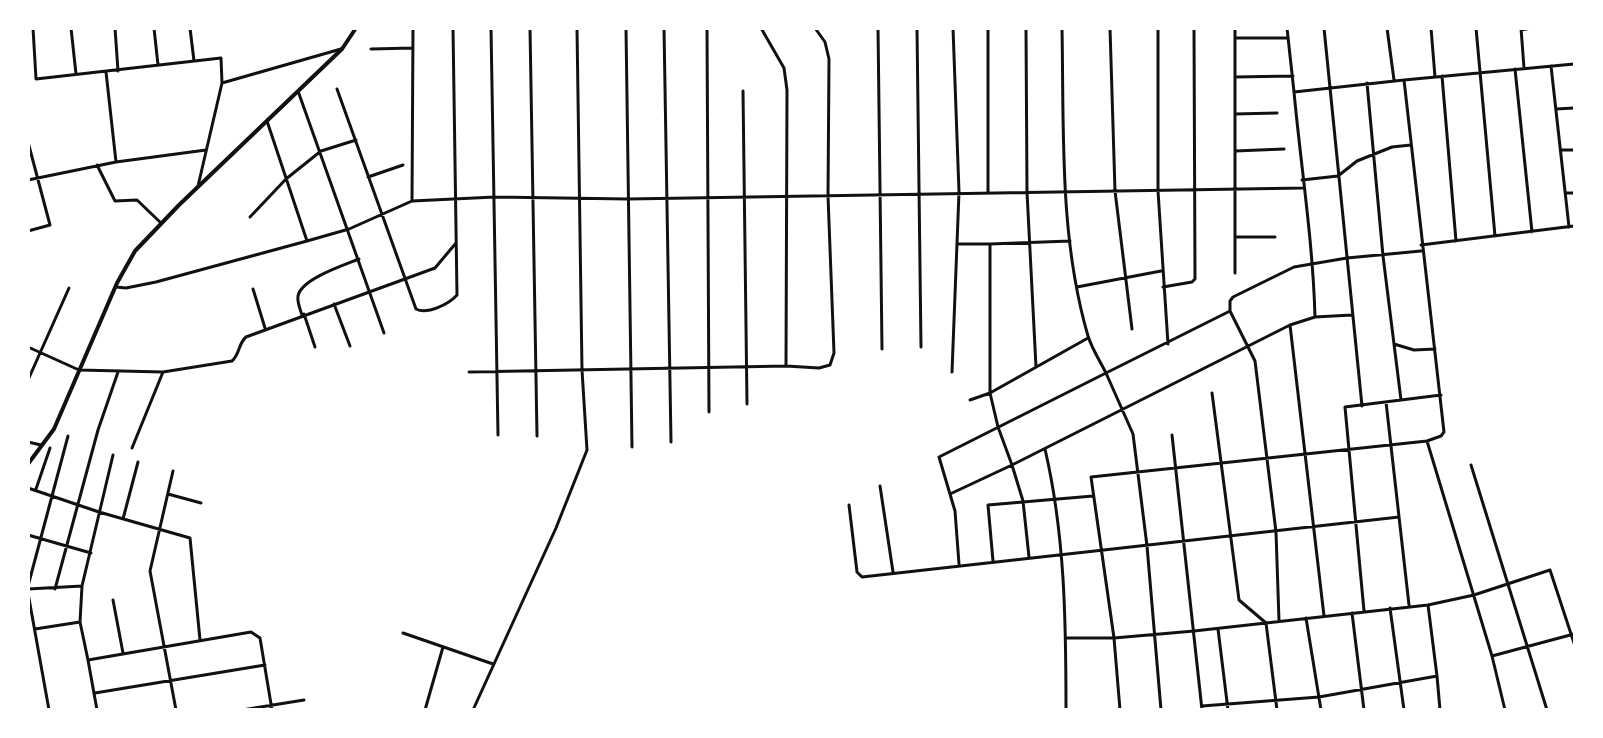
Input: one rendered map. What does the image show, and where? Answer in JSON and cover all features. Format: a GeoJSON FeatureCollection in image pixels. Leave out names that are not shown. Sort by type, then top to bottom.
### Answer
{"type":"FeatureCollection","features":[{"type":"Feature","properties":{"kind":"street"},"geometry":{"type":"LineString","coordinates":[[71,28],[76,75]]}},
{"type":"Feature","properties":{"kind":"street"},"geometry":{"type":"LineString","coordinates":[[115,28],[118,70]]}},
{"type":"Feature","properties":{"kind":"street"},"geometry":{"type":"LineString","coordinates":[[154,28],[158,65]]}},
{"type":"Feature","properties":{"kind":"street"},"geometry":{"type":"LineString","coordinates":[[190,28],[194,61]]}},
{"type":"Feature","properties":{"kind":"street"},"geometry":{"type":"LineString","coordinates":[[28,464],[54,429],[115,287],[135,251],[161,223],[342,49],[356,28]]}},
{"type":"Feature","properties":{"kind":"street"},"geometry":{"type":"LineString","coordinates":[[412,201],[414,28]]}},
{"type":"Feature","properties":{"kind":"street"},"geometry":{"type":"LineString","coordinates":[[338,89],[418,311],[453,300],[457,295],[457,243],[453,28]]}},
{"type":"Feature","properties":{"kind":"street"},"geometry":{"type":"LineString","coordinates":[[491,28],[498,435]]}},
{"type":"Feature","properties":{"kind":"street"},"geometry":{"type":"LineString","coordinates":[[530,28],[537,436]]}},
{"type":"Feature","properties":{"kind":"street"},"geometry":{"type":"LineString","coordinates":[[473,710],[585,460],[588,438],[582,370],[578,28]]}},
{"type":"Feature","properties":{"kind":"street"},"geometry":{"type":"LineString","coordinates":[[626,28],[632,447]]}},
{"type":"Feature","properties":{"kind":"street"},"geometry":{"type":"LineString","coordinates":[[664,28],[671,442]]}},
{"type":"Feature","properties":{"kind":"street"},"geometry":{"type":"LineString","coordinates":[[707,28],[706,197],[709,412]]}},
{"type":"Feature","properties":{"kind":"street"},"geometry":{"type":"LineString","coordinates":[[761,28],[779,56],[786,76],[786,366]]}},
{"type":"Feature","properties":{"kind":"street"},"geometry":{"type":"LineString","coordinates":[[469,372],[747,366],[824,368],[833,360],[828,196],[829,59],[825,42],[815,28]]}},
{"type":"Feature","properties":{"kind":"street"},"geometry":{"type":"LineString","coordinates":[[878,28],[882,348]]}},
{"type":"Feature","properties":{"kind":"street"},"geometry":{"type":"LineString","coordinates":[[917,28],[921,347]]}},
{"type":"Feature","properties":{"kind":"street"},"geometry":{"type":"LineString","coordinates":[[952,372],[960,192],[953,28]]}},
{"type":"Feature","properties":{"kind":"street"},"geometry":{"type":"LineString","coordinates":[[988,28],[988,193]]}},
{"type":"Feature","properties":{"kind":"street"},"geometry":{"type":"LineString","coordinates":[[1026,28],[1027,192],[1032,242],[1036,367]]}},
{"type":"Feature","properties":{"kind":"street"},"geometry":{"type":"LineString","coordinates":[[1062,28],[1065,190],[1070,241],[1088,338],[1133,434],[1147,546],[1161,710]]}},
{"type":"Feature","properties":{"kind":"street"},"geometry":{"type":"LineString","coordinates":[[1110,28],[1115,191],[1132,329]]}},
{"type":"Feature","properties":{"kind":"street"},"geometry":{"type":"LineString","coordinates":[[1158,28],[1158,190],[1162,287],[1168,344]]}},
{"type":"Feature","properties":{"kind":"street"},"geometry":{"type":"LineString","coordinates":[[1162,287],[1194,281],[1196,191],[1194,28]]}},
{"type":"Feature","properties":{"kind":"street"},"geometry":{"type":"LineString","coordinates":[[1235,28],[1235,273]]}},
{"type":"Feature","properties":{"kind":"street"},"geometry":{"type":"LineString","coordinates":[[1287,28],[1302,180],[1314,262],[1315,317]]}},
{"type":"Feature","properties":{"kind":"street"},"geometry":{"type":"LineString","coordinates":[[1323,28],[1362,406]]}},
{"type":"Feature","properties":{"kind":"street"},"geometry":{"type":"LineString","coordinates":[[1387,28],[1394,81]]}},
{"type":"Feature","properties":{"kind":"street"},"geometry":{"type":"LineString","coordinates":[[1431,28],[1435,77]]}},
{"type":"Feature","properties":{"kind":"street"},"geometry":{"type":"LineString","coordinates":[[1476,28],[1478,73],[1495,236]]}},
{"type":"Feature","properties":{"kind":"street"},"geometry":{"type":"LineString","coordinates":[[1524,68],[1521,29],[1531,28]]}},
{"type":"Feature","properties":{"kind":"street"},"geometry":{"type":"LineString","coordinates":[[28,31],[33,29],[36,79],[221,57],[222,83],[197,188]]}},
{"type":"Feature","properties":{"kind":"street"},"geometry":{"type":"LineString","coordinates":[[1235,39],[1288,38]]}},
{"type":"Feature","properties":{"kind":"street"},"geometry":{"type":"LineString","coordinates":[[370,49],[413,48]]}},
{"type":"Feature","properties":{"kind":"street"},"geometry":{"type":"LineString","coordinates":[[222,83],[342,49]]}},
{"type":"Feature","properties":{"kind":"street"},"geometry":{"type":"LineString","coordinates":[[1294,92],[1575,64]]}},
{"type":"Feature","properties":{"kind":"street"},"geometry":{"type":"LineString","coordinates":[[1551,66],[1569,227]]}},
{"type":"Feature","properties":{"kind":"street"},"geometry":{"type":"LineString","coordinates":[[28,68],[34,67]]}},
{"type":"Feature","properties":{"kind":"street"},"geometry":{"type":"LineString","coordinates":[[1515,69],[1532,232]]}},
{"type":"Feature","properties":{"kind":"street"},"geometry":{"type":"LineString","coordinates":[[106,72],[116,162]]}},
{"type":"Feature","properties":{"kind":"street"},"geometry":{"type":"LineString","coordinates":[[1235,77],[1293,76]]}},
{"type":"Feature","properties":{"kind":"street"},"geometry":{"type":"LineString","coordinates":[[1442,76],[1456,241]]}},
{"type":"Feature","properties":{"kind":"street"},"geometry":{"type":"LineString","coordinates":[[1120,710],[1114,638],[1091,477],[1427,441],[1442,436],[1444,432],[1404,80]]}},
{"type":"Feature","properties":{"kind":"street"},"geometry":{"type":"LineString","coordinates":[[1367,83],[1383,255],[1401,400]]}},
{"type":"Feature","properties":{"kind":"street"},"geometry":{"type":"LineString","coordinates":[[298,91],[349,228],[384,333]]}},
{"type":"Feature","properties":{"kind":"street"},"geometry":{"type":"LineString","coordinates":[[744,91],[747,404]]}},
{"type":"Feature","properties":{"kind":"street"},"geometry":{"type":"LineString","coordinates":[[1556,109],[1575,108]]}},
{"type":"Feature","properties":{"kind":"street"},"geometry":{"type":"LineString","coordinates":[[1235,114],[1277,112]]}},
{"type":"Feature","properties":{"kind":"street"},"geometry":{"type":"LineString","coordinates":[[267,121],[307,241]]}},
{"type":"Feature","properties":{"kind":"street"},"geometry":{"type":"LineString","coordinates":[[250,217],[286,179],[321,151],[356,140]]}},
{"type":"Feature","properties":{"kind":"street"},"geometry":{"type":"LineString","coordinates":[[28,142],[50,225],[28,231]]}},
{"type":"Feature","properties":{"kind":"street"},"geometry":{"type":"LineString","coordinates":[[1302,180],[1338,176],[1357,161],[1392,147],[1411,145]]}},
{"type":"Feature","properties":{"kind":"street"},"geometry":{"type":"LineString","coordinates":[[1235,152],[1284,149]]}},
{"type":"Feature","properties":{"kind":"street"},"geometry":{"type":"LineString","coordinates":[[28,180],[97,165],[206,150]]}},
{"type":"Feature","properties":{"kind":"street"},"geometry":{"type":"LineString","coordinates":[[1561,150],[1575,150]]}},
{"type":"Feature","properties":{"kind":"street"},"geometry":{"type":"LineString","coordinates":[[97,165],[115,201],[137,200],[161,223]]}},
{"type":"Feature","properties":{"kind":"street"},"geometry":{"type":"LineString","coordinates":[[368,177],[403,165]]}},
{"type":"Feature","properties":{"kind":"street"},"geometry":{"type":"LineString","coordinates":[[115,287],[126,288],[156,282],[307,241],[349,228],[412,201],[495,197],[533,200],[628,199],[919,195],[1065,190],[1196,191],[1303,188]]}},
{"type":"Feature","properties":{"kind":"street"},"geometry":{"type":"LineString","coordinates":[[1566,193],[1575,193]]}},
{"type":"Feature","properties":{"kind":"street"},"geometry":{"type":"LineString","coordinates":[[1422,245],[1575,226]]}},
{"type":"Feature","properties":{"kind":"street"},"geometry":{"type":"LineString","coordinates":[[1235,237],[1275,237]]}},
{"type":"Feature","properties":{"kind":"street"},"geometry":{"type":"LineString","coordinates":[[958,244],[1070,241]]}},
{"type":"Feature","properties":{"kind":"street"},"geometry":{"type":"LineString","coordinates":[[28,347],[79,370],[163,372],[232,361],[238,356],[242,340],[265,328],[435,268],[457,243]]}},
{"type":"Feature","properties":{"kind":"street"},"geometry":{"type":"LineString","coordinates":[[990,244],[990,393],[998,427],[1023,501],[1029,557]]}},
{"type":"Feature","properties":{"kind":"street"},"geometry":{"type":"LineString","coordinates":[[1280,621],[1276,532],[1256,361],[1230,311],[1230,302],[1233,297],[1294,267],[1314,262],[1422,251]]}},
{"type":"Feature","properties":{"kind":"street"},"geometry":{"type":"LineString","coordinates":[[315,347],[297,300],[301,289],[320,276],[359,259]]}},
{"type":"Feature","properties":{"kind":"street"},"geometry":{"type":"LineString","coordinates":[[1077,286],[1161,271]]}},
{"type":"Feature","properties":{"kind":"street"},"geometry":{"type":"LineString","coordinates":[[28,381],[69,288]]}},
{"type":"Feature","properties":{"kind":"street"},"geometry":{"type":"LineString","coordinates":[[253,289],[265,328]]}},
{"type":"Feature","properties":{"kind":"street"},"geometry":{"type":"LineString","coordinates":[[334,304],[350,346]]}},
{"type":"Feature","properties":{"kind":"street"},"geometry":{"type":"LineString","coordinates":[[959,564],[955,511],[939,458],[1230,311]]}},
{"type":"Feature","properties":{"kind":"street"},"geometry":{"type":"LineString","coordinates":[[950,494],[1290,326],[1315,317],[1352,315]]}},
{"type":"Feature","properties":{"kind":"street"},"geometry":{"type":"LineString","coordinates":[[1290,326],[1307,454],[1324,616]]}},
{"type":"Feature","properties":{"kind":"street"},"geometry":{"type":"LineString","coordinates":[[970,400],[990,393],[1088,338]]}},
{"type":"Feature","properties":{"kind":"street"},"geometry":{"type":"LineString","coordinates":[[1394,344],[1414,350],[1435,349]]}},
{"type":"Feature","properties":{"kind":"street"},"geometry":{"type":"LineString","coordinates":[[55,589],[65,545],[118,372]]}},
{"type":"Feature","properties":{"kind":"street"},"geometry":{"type":"LineString","coordinates":[[132,448],[163,372]]}},
{"type":"Feature","properties":{"kind":"street"},"geometry":{"type":"LineString","coordinates":[[1212,393],[1239,600],[1266,624],[1277,710]]}},
{"type":"Feature","properties":{"kind":"street"},"geometry":{"type":"LineString","coordinates":[[1364,611],[1345,407],[1441,394]]}},
{"type":"Feature","properties":{"kind":"street"},"geometry":{"type":"LineString","coordinates":[[1386,402],[1409,605]]}},
{"type":"Feature","properties":{"kind":"street"},"geometry":{"type":"LineString","coordinates":[[1172,435],[1202,708],[1319,697],[1437,676]]}},
{"type":"Feature","properties":{"kind":"street"},"geometry":{"type":"LineString","coordinates":[[49,710],[28,589],[68,436]]}},
{"type":"Feature","properties":{"kind":"street"},"geometry":{"type":"LineString","coordinates":[[1427,441],[1492,656],[1505,710]]}},
{"type":"Feature","properties":{"kind":"street"},"geometry":{"type":"LineString","coordinates":[[28,442],[42,446]]}},
{"type":"Feature","properties":{"kind":"street"},"geometry":{"type":"LineString","coordinates":[[36,490],[50,448]]}},
{"type":"Feature","properties":{"kind":"street"},"geometry":{"type":"LineString","coordinates":[[1045,449],[1056,498],[1062,553],[1066,638],[1066,710]]}},
{"type":"Feature","properties":{"kind":"street"},"geometry":{"type":"LineString","coordinates":[[98,710],[80,621],[82,586],[114,455]]}},
{"type":"Feature","properties":{"kind":"street"},"geometry":{"type":"LineString","coordinates":[[123,519],[138,462]]}},
{"type":"Feature","properties":{"kind":"street"},"geometry":{"type":"LineString","coordinates":[[1471,465],[1547,710]]}},
{"type":"Feature","properties":{"kind":"street"},"geometry":{"type":"LineString","coordinates":[[174,471],[150,571],[176,710]]}},
{"type":"Feature","properties":{"kind":"street"},"geometry":{"type":"LineString","coordinates":[[880,486],[893,572]]}},
{"type":"Feature","properties":{"kind":"street"},"geometry":{"type":"LineString","coordinates":[[28,494],[29,488],[99,512],[186,536],[191,542],[191,577],[200,640]]}},
{"type":"Feature","properties":{"kind":"street"},"geometry":{"type":"LineString","coordinates":[[168,494],[201,503]]}},
{"type":"Feature","properties":{"kind":"street"},"geometry":{"type":"LineString","coordinates":[[993,561],[988,505],[1093,496]]}},
{"type":"Feature","properties":{"kind":"street"},"geometry":{"type":"LineString","coordinates":[[849,504],[859,575],[1399,518]]}},
{"type":"Feature","properties":{"kind":"street"},"geometry":{"type":"LineString","coordinates":[[28,535],[91,553]]}},
{"type":"Feature","properties":{"kind":"street"},"geometry":{"type":"LineString","coordinates":[[1066,638],[1114,638],[1194,632],[1409,605],[1428,605],[1474,595],[1550,570],[1575,643]]}},
{"type":"Feature","properties":{"kind":"street"},"geometry":{"type":"LineString","coordinates":[[28,589],[82,586]]}},
{"type":"Feature","properties":{"kind":"street"},"geometry":{"type":"LineString","coordinates":[[113,600],[123,653]]}},
{"type":"Feature","properties":{"kind":"street"},"geometry":{"type":"LineString","coordinates":[[1428,605],[1440,710]]}},
{"type":"Feature","properties":{"kind":"street"},"geometry":{"type":"LineString","coordinates":[[1390,608],[1404,710]]}},
{"type":"Feature","properties":{"kind":"street"},"geometry":{"type":"LineString","coordinates":[[1352,612],[1364,710]]}},
{"type":"Feature","properties":{"kind":"street"},"geometry":{"type":"LineString","coordinates":[[1306,618],[1321,710]]}},
{"type":"Feature","properties":{"kind":"street"},"geometry":{"type":"LineString","coordinates":[[35,629],[80,621]]}},
{"type":"Feature","properties":{"kind":"street"},"geometry":{"type":"LineString","coordinates":[[1218,629],[1228,710]]}},
{"type":"Feature","properties":{"kind":"street"},"geometry":{"type":"LineString","coordinates":[[88,660],[255,632],[260,638],[271,707]]}},
{"type":"Feature","properties":{"kind":"street"},"geometry":{"type":"LineString","coordinates":[[403,633],[493,664]]}},
{"type":"Feature","properties":{"kind":"street"},"geometry":{"type":"LineString","coordinates":[[1492,656],[1573,634]]}},
{"type":"Feature","properties":{"kind":"street"},"geometry":{"type":"LineString","coordinates":[[425,710],[443,647]]}},
{"type":"Feature","properties":{"kind":"street"},"geometry":{"type":"LineString","coordinates":[[95,693],[265,665]]}},
{"type":"Feature","properties":{"kind":"street"},"geometry":{"type":"LineString","coordinates":[[242,710],[304,700]]}}]}
